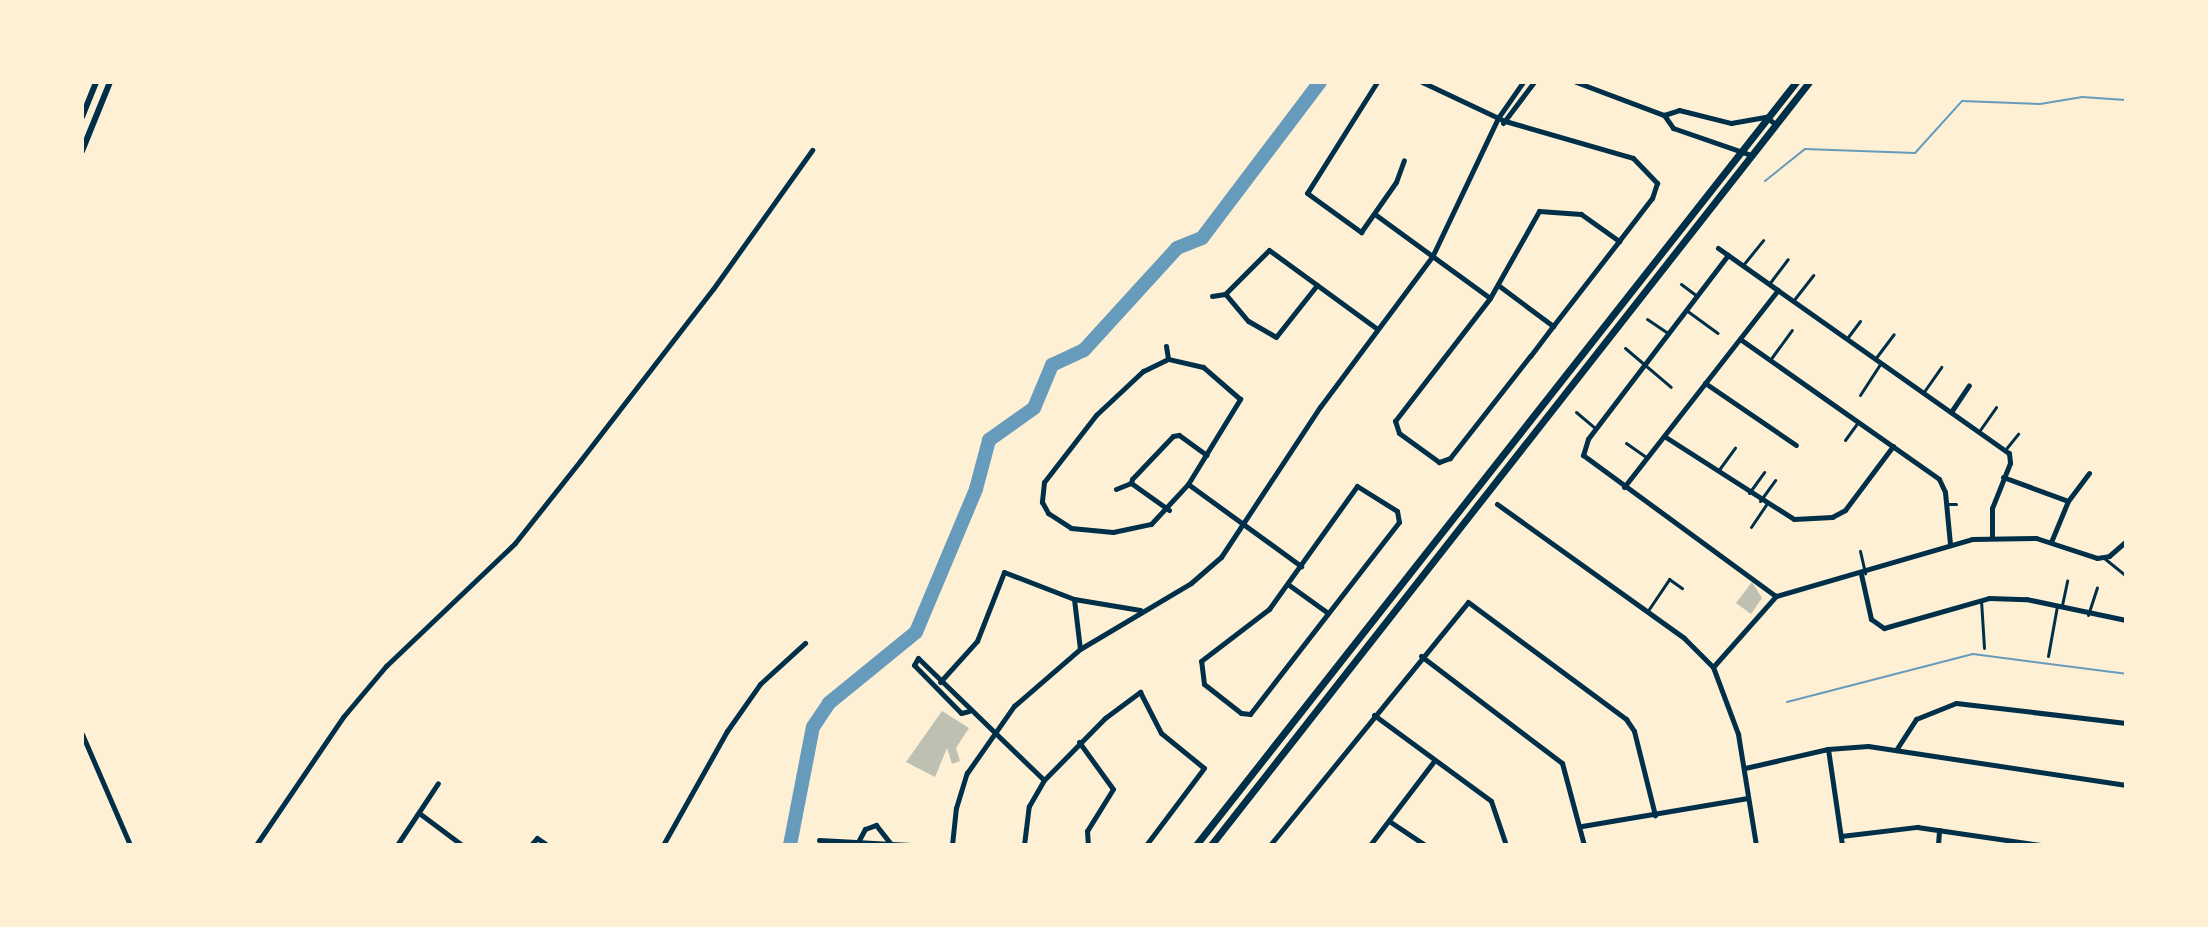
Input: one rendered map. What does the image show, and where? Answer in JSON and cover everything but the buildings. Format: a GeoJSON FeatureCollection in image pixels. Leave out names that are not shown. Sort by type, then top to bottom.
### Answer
{"type":"FeatureCollection","features":[{"type":"Feature","properties":{"kind":"main road"},"geometry":{"type":"LineString","coordinates":[[1196,845],[1796,82]]}},
{"type":"Feature","properties":{"kind":"main road"},"geometry":{"type":"LineString","coordinates":[[1211,845],[1809,82]]}},
{"type":"Feature","properties":{"kind":"main road"},"geometry":{"type":"LineString","coordinates":[[1473,491],[1482,499]]}},
{"type":"Feature","properties":{"kind":"street"},"geometry":{"type":"LineString","coordinates":[[82,117],[96,82]]}},
{"type":"Feature","properties":{"kind":"street"},"geometry":{"type":"LineString","coordinates":[[82,151],[110,82]]}},
{"type":"Feature","properties":{"kind":"street"},"geometry":{"type":"LineString","coordinates":[[1377,82],[1307,193],[1361,232],[1376,215],[1404,160]]}},
{"type":"Feature","properties":{"kind":"street"},"geometry":{"type":"LineString","coordinates":[[1422,82],[1505,121],[1585,140],[1643,163],[1657,183],[1655,192],[1619,241],[1450,458],[1439,462],[1399,433],[1395,421],[1490,298],[1539,211],[1581,214],[1619,241]]}},
{"type":"Feature","properties":{"kind":"street"},"geometry":{"type":"LineString","coordinates":[[952,845],[960,792],[992,732],[1028,692],[1080,649],[1209,570],[1245,525],[1376,328],[1432,257],[1496,128],[1498,118],[1523,82]]}},
{"type":"Feature","properties":{"kind":"street"},"geometry":{"type":"LineString","coordinates":[[1496,128],[1505,121],[1534,82]]}},
{"type":"Feature","properties":{"kind":"street"},"geometry":{"type":"LineString","coordinates":[[1576,82],[1664,115],[1673,128],[1742,148],[1751,155]]}},
{"type":"Feature","properties":{"kind":"street"},"geometry":{"type":"LineString","coordinates":[[1664,115],[1679,110],[1731,123],[1766,117],[1774,123]]}},
{"type":"Feature","properties":{"kind":"street"},"geometry":{"type":"LineString","coordinates":[[256,845],[343,717],[386,666],[515,543],[686,318],[713,289],[812,150]]}},
{"type":"Feature","properties":{"kind":"street"},"geometry":{"type":"LineString","coordinates":[[1376,215],[1490,298]]}},
{"type":"Feature","properties":{"kind":"street"},"geometry":{"type":"LineString","coordinates":[[1718,248],[2005,450],[2011,460],[1992,508],[1992,536]]}},
{"type":"Feature","properties":{"kind":"street"},"geometry":{"type":"LineString","coordinates":[[1212,296],[1225,294],[1269,250],[1376,328]]}},
{"type":"Feature","properties":{"kind":"street"},"geometry":{"type":"LineString","coordinates":[[1728,255],[1596,429],[1583,455],[1776,596]]}},
{"type":"Feature","properties":{"kind":"street"},"geometry":{"type":"LineString","coordinates":[[1225,294],[1248,321],[1276,337],[1317,285]]}},
{"type":"Feature","properties":{"kind":"street"},"geometry":{"type":"LineString","coordinates":[[1498,285],[1553,326]]}},
{"type":"Feature","properties":{"kind":"street"},"geometry":{"type":"LineString","coordinates":[[1624,487],[1778,290]]}},
{"type":"Feature","properties":{"kind":"street"},"geometry":{"type":"LineString","coordinates":[[1740,339],[1939,479],[1947,504],[1950,545]]}},
{"type":"Feature","properties":{"kind":"street"},"geometry":{"type":"LineString","coordinates":[[1166,346],[1168,359]]}},
{"type":"Feature","properties":{"kind":"street"},"geometry":{"type":"LineString","coordinates":[[1168,359],[1203,367],[1240,399],[1207,455],[1169,510],[1151,524],[1093,532],[1057,521],[1042,502],[1044,482],[1096,415],[1143,371],[1168,359]]}},
{"type":"Feature","properties":{"kind":"street"},"geometry":{"type":"LineString","coordinates":[[1705,383],[1796,445]]}},
{"type":"Feature","properties":{"kind":"street"},"geometry":{"type":"LineString","coordinates":[[1951,412],[1969,385]]}},
{"type":"Feature","properties":{"kind":"street"},"geometry":{"type":"LineString","coordinates":[[1116,489],[1131,483],[1173,436],[1179,435],[1207,455]]}},
{"type":"Feature","properties":{"kind":"street"},"geometry":{"type":"LineString","coordinates":[[1664,436],[1763,503],[1794,519],[1839,514],[1893,446]]}},
{"type":"Feature","properties":{"kind":"street"},"geometry":{"type":"LineString","coordinates":[[2051,542],[2068,501],[2089,473]]}},
{"type":"Feature","properties":{"kind":"street"},"geometry":{"type":"LineString","coordinates":[[2003,477],[2068,501]]}},
{"type":"Feature","properties":{"kind":"street"},"geometry":{"type":"LineString","coordinates":[[1131,483],[1169,510]]}},
{"type":"Feature","properties":{"kind":"street"},"geometry":{"type":"LineString","coordinates":[[1188,484],[1301,566]]}},
{"type":"Feature","properties":{"kind":"street"},"geometry":{"type":"LineString","coordinates":[[1357,486],[1401,516],[1250,714],[1241,713],[1204,684],[1201,661],[1253,624],[1289,585],[1301,566],[1357,486]]}},
{"type":"Feature","properties":{"kind":"street"},"geometry":{"type":"LineString","coordinates":[[1497,504],[1647,612],[1713,667],[1730,704],[1756,845]]}},
{"type":"Feature","properties":{"kind":"street"},"geometry":{"type":"LineString","coordinates":[[1713,667],[1776,596],[1863,574],[1950,545],[1992,536],[2051,542],[2104,558],[2126,541]]}},
{"type":"Feature","properties":{"kind":"street"},"geometry":{"type":"LineString","coordinates":[[940,682],[977,641],[1004,572],[1074,599],[1141,610]]}},
{"type":"Feature","properties":{"kind":"street"},"geometry":{"type":"LineString","coordinates":[[1863,574],[1871,619],[1879,627],[1981,598],[2059,606],[2088,615],[2126,620]]}},
{"type":"Feature","properties":{"kind":"street"},"geometry":{"type":"LineString","coordinates":[[1289,585],[1328,613]]}},
{"type":"Feature","properties":{"kind":"street"},"geometry":{"type":"LineString","coordinates":[[1074,599],[1080,649]]}},
{"type":"Feature","properties":{"kind":"street"},"geometry":{"type":"LineString","coordinates":[[1270,845],[1468,602],[1626,719],[1634,731],[1655,815]]}},
{"type":"Feature","properties":{"kind":"street"},"geometry":{"type":"LineString","coordinates":[[663,845],[727,731],[760,684],[805,643]]}},
{"type":"Feature","properties":{"kind":"street"},"geometry":{"type":"LineString","coordinates":[[1421,656],[1562,763],[1582,826],[1584,845]]}},
{"type":"Feature","properties":{"kind":"street"},"geometry":{"type":"LineString","coordinates":[[969,711],[961,713],[914,665],[918,658],[969,711],[1044,780]]}},
{"type":"Feature","properties":{"kind":"street"},"geometry":{"type":"LineString","coordinates":[[1024,845],[1029,806],[1044,780],[1079,742],[1140,692],[1161,733],[1204,768],[1146,845]]}},
{"type":"Feature","properties":{"kind":"street"},"geometry":{"type":"LineString","coordinates":[[1896,750],[1916,719],[1956,703],[2126,723]]}},
{"type":"Feature","properties":{"kind":"street"},"geometry":{"type":"LineString","coordinates":[[1374,715],[1491,801],[1506,845]]}},
{"type":"Feature","properties":{"kind":"street"},"geometry":{"type":"LineString","coordinates":[[82,734],[130,845]]}},
{"type":"Feature","properties":{"kind":"street"},"geometry":{"type":"LineString","coordinates":[[1079,742],[1113,789],[1087,831],[1088,845]]}},
{"type":"Feature","properties":{"kind":"street"},"geometry":{"type":"LineString","coordinates":[[1744,768],[1828,749],[1896,750],[2126,785]]}},
{"type":"Feature","properties":{"kind":"street"},"geometry":{"type":"LineString","coordinates":[[1828,749],[1842,845]]}},
{"type":"Feature","properties":{"kind":"street"},"geometry":{"type":"LineString","coordinates":[[1370,845],[1434,761]]}},
{"type":"Feature","properties":{"kind":"street"},"geometry":{"type":"LineString","coordinates":[[397,845],[438,783]]}},
{"type":"Feature","properties":{"kind":"street"},"geometry":{"type":"LineString","coordinates":[[1582,826],[1748,798]]}},
{"type":"Feature","properties":{"kind":"street"},"geometry":{"type":"LineString","coordinates":[[419,813],[462,845]]}},
{"type":"Feature","properties":{"kind":"street"},"geometry":{"type":"LineString","coordinates":[[1389,821],[1425,845]]}},
{"type":"Feature","properties":{"kind":"street"},"geometry":{"type":"LineString","coordinates":[[858,842],[865,829],[876,825],[891,844]]}},
{"type":"Feature","properties":{"kind":"street"},"geometry":{"type":"LineString","coordinates":[[1841,836],[1905,827],[2041,845]]}},
{"type":"Feature","properties":{"kind":"street"},"geometry":{"type":"LineString","coordinates":[[1938,845],[1939,830]]}},
{"type":"Feature","properties":{"kind":"street"},"geometry":{"type":"LineString","coordinates":[[531,845],[537,838],[547,845]]}},
{"type":"Feature","properties":{"kind":"street"},"geometry":{"type":"LineString","coordinates":[[819,840],[911,845]]}},
{"type":"Feature","properties":{"kind":"lane"},"geometry":{"type":"LineString","coordinates":[[1743,265],[1763,240]]}},
{"type":"Feature","properties":{"kind":"lane"},"geometry":{"type":"LineString","coordinates":[[1769,284],[1788,259]]}},
{"type":"Feature","properties":{"kind":"lane"},"geometry":{"type":"LineString","coordinates":[[1793,301],[1813,275]]}},
{"type":"Feature","properties":{"kind":"lane"},"geometry":{"type":"LineString","coordinates":[[1681,284],[1697,296]]}},
{"type":"Feature","properties":{"kind":"lane"},"geometry":{"type":"LineString","coordinates":[[1686,310],[1718,333]]}},
{"type":"Feature","properties":{"kind":"lane"},"geometry":{"type":"LineString","coordinates":[[1647,319],[1668,333]]}},
{"type":"Feature","properties":{"kind":"lane"},"geometry":{"type":"LineString","coordinates":[[1847,339],[1860,321]]}},
{"type":"Feature","properties":{"kind":"lane"},"geometry":{"type":"LineString","coordinates":[[1770,360],[1792,330]]}},
{"type":"Feature","properties":{"kind":"lane"},"geometry":{"type":"LineString","coordinates":[[1860,395],[1894,334]]}},
{"type":"Feature","properties":{"kind":"lane"},"geometry":{"type":"LineString","coordinates":[[1625,348],[1671,387]]}},
{"type":"Feature","properties":{"kind":"lane"},"geometry":{"type":"LineString","coordinates":[[1923,393],[1941,367]]}},
{"type":"Feature","properties":{"kind":"lane"},"geometry":{"type":"LineString","coordinates":[[1979,432],[1996,407]]}},
{"type":"Feature","properties":{"kind":"lane"},"geometry":{"type":"LineString","coordinates":[[1576,412],[1596,429]]}},
{"type":"Feature","properties":{"kind":"lane"},"geometry":{"type":"LineString","coordinates":[[1845,440],[1858,422]]}},
{"type":"Feature","properties":{"kind":"lane"},"geometry":{"type":"LineString","coordinates":[[2005,450],[2018,434]]}},
{"type":"Feature","properties":{"kind":"lane"},"geometry":{"type":"LineString","coordinates":[[1626,443],[1647,458]]}},
{"type":"Feature","properties":{"kind":"lane"},"geometry":{"type":"LineString","coordinates":[[1717,472],[1735,448]]}},
{"type":"Feature","properties":{"kind":"lane"},"geometry":{"type":"LineString","coordinates":[[1749,493],[1764,472]]}},
{"type":"Feature","properties":{"kind":"lane"},"geometry":{"type":"LineString","coordinates":[[1751,527],[1775,480]]}},
{"type":"Feature","properties":{"kind":"lane"},"geometry":{"type":"LineString","coordinates":[[1947,504],[1956,504]]}},
{"type":"Feature","properties":{"kind":"lane"},"geometry":{"type":"LineString","coordinates":[[1860,551],[1863,574]]}},
{"type":"Feature","properties":{"kind":"lane"},"geometry":{"type":"LineString","coordinates":[[2104,558],[2126,576]]}},
{"type":"Feature","properties":{"kind":"lane"},"geometry":{"type":"LineString","coordinates":[[1647,612],[1669,579],[1682,588]]}},
{"type":"Feature","properties":{"kind":"lane"},"geometry":{"type":"LineString","coordinates":[[2048,656],[2067,581]]}},
{"type":"Feature","properties":{"kind":"lane"},"geometry":{"type":"LineString","coordinates":[[2088,615],[2097,587]]}},
{"type":"Feature","properties":{"kind":"lane"},"geometry":{"type":"LineString","coordinates":[[1981,598],[1984,648]]}},
{"type":"Feature","properties":{"kind":"waterway"},"geometry":{"type":"LineString","coordinates":[[790,845],[813,727],[829,703],[916,632],[976,489],[989,440],[1034,408],[1052,365],[1084,350],[1177,248],[1202,238],[1320,82]]}},
{"type":"Feature","properties":{"kind":"waterway"},"geometry":{"type":"LineString","coordinates":[[1765,181],[1805,149],[1915,153],[1962,101],[2040,104],[2082,97],[2126,100]]}},
{"type":"Feature","properties":{"kind":"waterway"},"geometry":{"type":"LineString","coordinates":[[1787,702],[1973,654],[2126,674]]}}]}
